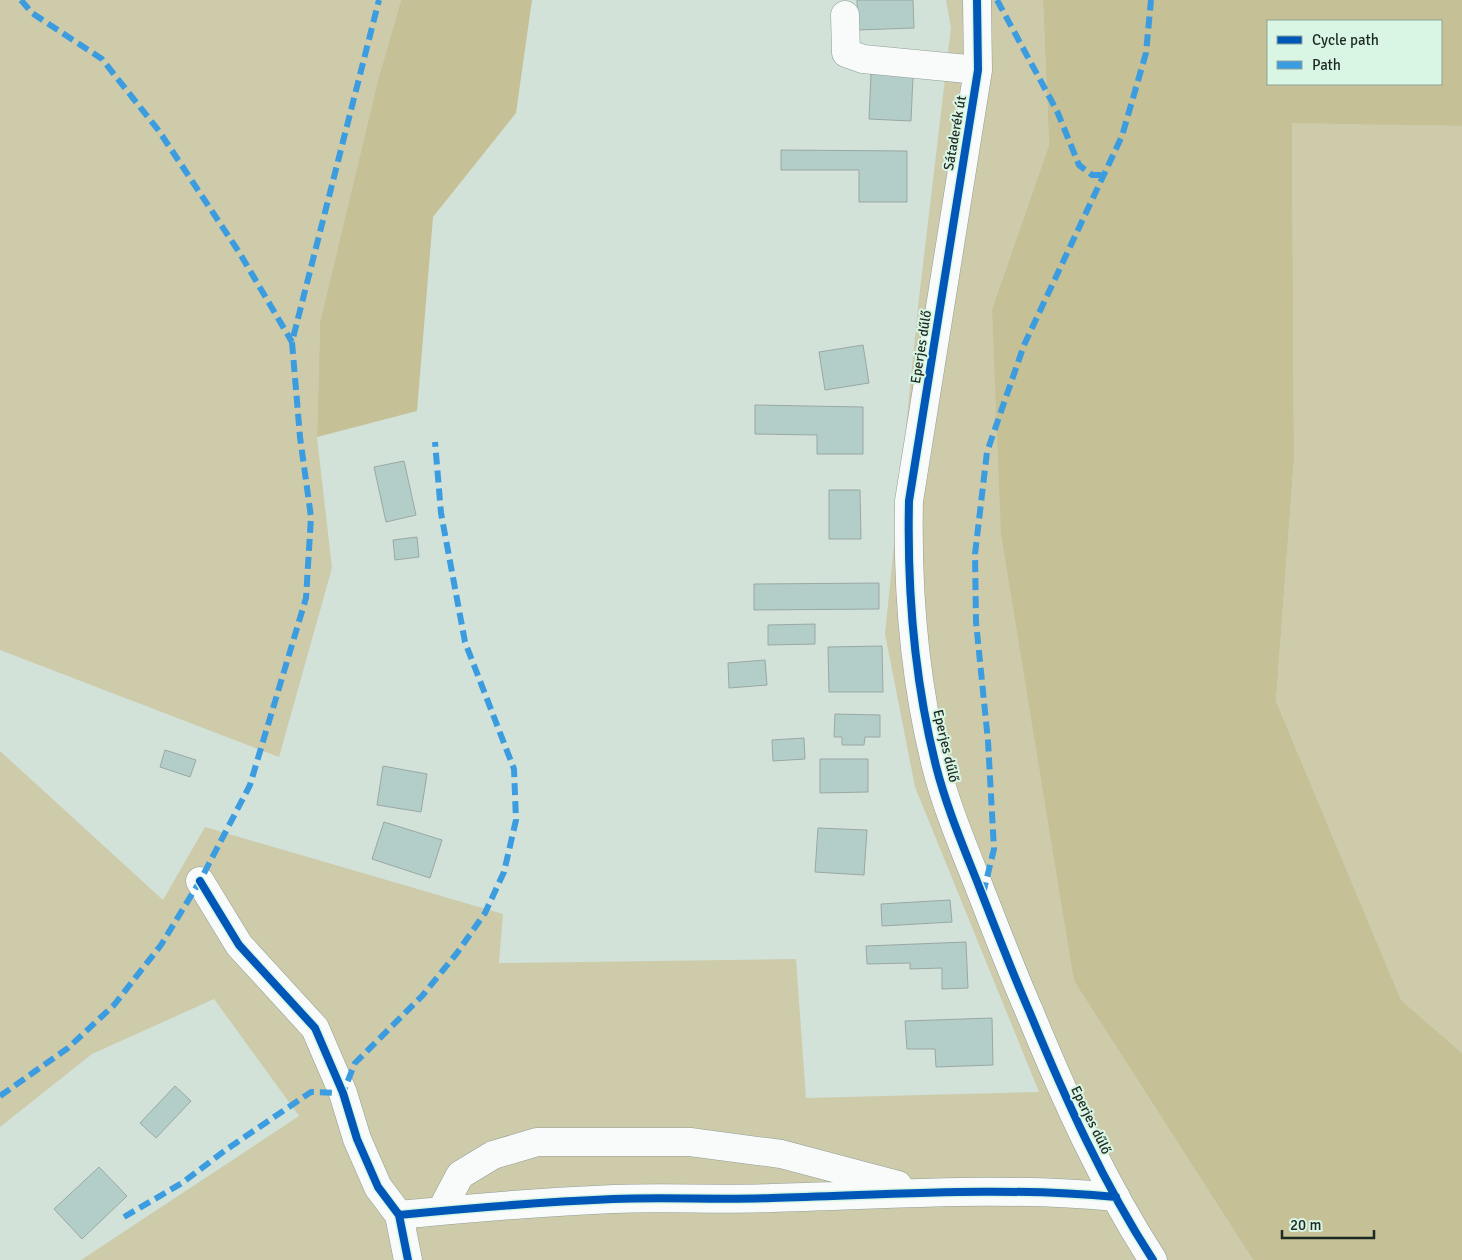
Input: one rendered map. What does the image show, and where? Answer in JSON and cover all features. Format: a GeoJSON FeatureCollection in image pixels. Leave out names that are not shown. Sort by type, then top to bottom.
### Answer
{"type":"FeatureCollection","features":[{"type":"Feature","properties":{"kind":"street","name":"Sátaderék út"},"geometry":{"type":"LineString","coordinates":[[946,270],[978,70],[978,0]]}},
{"type":"Feature","properties":{"kind":"street"},"geometry":{"type":"LineString","coordinates":[[845,15],[846,52],[864,59],[978,70]]}},
{"type":"Feature","properties":{"kind":"street","name":"Eperjes dűlő"},"geometry":{"type":"LineString","coordinates":[[946,270],[909,500],[908,558],[911,624],[919,686],[936,766],[950,814],[1002,948],[1066,1098],[1116,1197],[1153,1260]]}},
{"type":"Feature","properties":{"kind":"street"},"geometry":{"type":"LineString","coordinates":[[200,881],[239,945],[315,1028],[343,1093],[357,1139],[378,1187],[399,1215],[408,1260]]}},
{"type":"Feature","properties":{"kind":"street"},"geometry":{"type":"LineString","coordinates":[[441,1211],[460,1175],[493,1154],[537,1142],[699,1143],[781,1154],[923,1192]]}},
{"type":"Feature","properties":{"kind":"street"},"geometry":{"type":"LineString","coordinates":[[399,1215],[614,1199],[770,1198],[923,1192],[1083,1194],[1116,1197]]}},
{"type":"Feature","properties":{"kind":"shaded area"},"geometry":{"type":"Polygon","coordinates":[[[0,0],[401,0],[378,80],[320,322],[317,437],[332,568],[279,757],[0,650],[0,0]]]}},
{"type":"Feature","properties":{"kind":"shaded area"},"geometry":{"type":"Polygon","coordinates":[[[401,0],[532,0],[516,113],[433,217],[417,411],[317,437],[320,322],[378,80],[401,0]]]}},
{"type":"Feature","properties":{"kind":"shaded area"},"geometry":{"type":"Polygon","coordinates":[[[946,0],[1043,0],[1049,145],[992,309],[1074,981],[1253,1260],[81,1260],[299,1116],[214,999],[92,1054],[0,1127],[0,751],[163,900],[205,827],[503,914],[499,963],[796,959],[806,1098],[1039,1092],[915,787],[885,634],[919,298],[951,28],[946,0]]]}},
{"type":"Feature","properties":{"kind":"shaded area"},"geometry":{"type":"Polygon","coordinates":[[[1043,0],[1462,0],[1462,126],[1292,123],[1294,459],[1276,701],[1401,1000],[1462,1053],[1462,1260],[1253,1260],[1074,981],[1001,534],[992,309],[1049,145],[1043,0]]]}},
{"type":"Feature","properties":{"kind":"shaded area"},"geometry":{"type":"Polygon","coordinates":[[[1292,122],[1462,126],[1462,1053],[1401,1000],[1276,701],[1294,459],[1292,122]]]}},
{"type":"Feature","properties":{"kind":"building"},"geometry":{"type":"Polygon","coordinates":[[[857,0],[913,0],[914,28],[858,30],[857,0]]]}},
{"type":"Feature","properties":{"kind":"building"},"geometry":{"type":"Polygon","coordinates":[[[871,74],[913,76],[911,121],[869,119],[871,74]]]}},
{"type":"Feature","properties":{"kind":"building"},"geometry":{"type":"Polygon","coordinates":[[[781,150],[907,151],[907,202],[859,202],[859,170],[781,170],[781,150]]]}},
{"type":"Feature","properties":{"kind":"building"},"geometry":{"type":"Polygon","coordinates":[[[863,345],[869,383],[825,390],[819,352],[863,345]]]}},
{"type":"Feature","properties":{"kind":"building"},"geometry":{"type":"Polygon","coordinates":[[[755,405],[863,407],[863,454],[817,454],[817,435],[755,434],[755,405]]]}},
{"type":"Feature","properties":{"kind":"building"},"geometry":{"type":"Polygon","coordinates":[[[404,461],[416,515],[386,522],[374,467],[404,461]]]}},
{"type":"Feature","properties":{"kind":"building"},"geometry":{"type":"Polygon","coordinates":[[[829,490],[860,490],[861,539],[829,539],[829,490]]]}},
{"type":"Feature","properties":{"kind":"building"},"geometry":{"type":"Polygon","coordinates":[[[417,537],[419,557],[395,560],[393,540],[417,537]]]}},
{"type":"Feature","properties":{"kind":"building"},"geometry":{"type":"Polygon","coordinates":[[[879,583],[879,609],[754,610],[754,584],[879,583]]]}},
{"type":"Feature","properties":{"kind":"building"},"geometry":{"type":"Polygon","coordinates":[[[815,624],[815,644],[768,645],[768,625],[815,624]]]}},
{"type":"Feature","properties":{"kind":"building"},"geometry":{"type":"Polygon","coordinates":[[[882,646],[883,692],[829,692],[828,647],[882,646]]]}},
{"type":"Feature","properties":{"kind":"building"},"geometry":{"type":"Polygon","coordinates":[[[765,660],[767,685],[729,688],[728,663],[765,660]]]}},
{"type":"Feature","properties":{"kind":"building"},"geometry":{"type":"Polygon","coordinates":[[[835,714],[880,715],[880,737],[865,737],[864,745],[842,745],[842,737],[834,737],[835,714]]]}},
{"type":"Feature","properties":{"kind":"building"},"geometry":{"type":"Polygon","coordinates":[[[804,738],[805,759],[773,761],[772,740],[804,738]]]}},
{"type":"Feature","properties":{"kind":"building"},"geometry":{"type":"Polygon","coordinates":[[[165,750],[196,760],[190,777],[160,767],[165,750]]]}},
{"type":"Feature","properties":{"kind":"building"},"geometry":{"type":"Polygon","coordinates":[[[820,759],[868,759],[868,792],[820,793],[820,759]]]}},
{"type":"Feature","properties":{"kind":"building"},"geometry":{"type":"Polygon","coordinates":[[[383,766],[427,774],[421,812],[377,805],[383,766]]]}},
{"type":"Feature","properties":{"kind":"building"},"geometry":{"type":"Polygon","coordinates":[[[384,822],[442,840],[430,878],[372,859],[384,822]]]}},
{"type":"Feature","properties":{"kind":"building"},"geometry":{"type":"Polygon","coordinates":[[[818,828],[867,830],[864,875],[815,872],[818,828]]]}},
{"type":"Feature","properties":{"kind":"building"},"geometry":{"type":"Polygon","coordinates":[[[950,900],[952,922],[882,926],[881,904],[950,900]]]}},
{"type":"Feature","properties":{"kind":"building"},"geometry":{"type":"Polygon","coordinates":[[[966,942],[968,988],[942,989],[942,968],[910,969],[910,963],[867,964],[866,946],[966,942]]]}},
{"type":"Feature","properties":{"kind":"building"},"geometry":{"type":"Polygon","coordinates":[[[992,1018],[993,1065],[936,1067],[935,1049],[907,1049],[905,1021],[992,1018]]]}},
{"type":"Feature","properties":{"kind":"building"},"geometry":{"type":"Polygon","coordinates":[[[175,1086],[191,1101],[156,1138],[140,1123],[175,1086]]]}},
{"type":"Feature","properties":{"kind":"building"},"geometry":{"type":"Polygon","coordinates":[[[99,1167],[127,1196],[82,1239],[54,1209],[99,1167]]]}},
{"type":"Feature","properties":{"kind":"marked path"},"geometry":{"type":"LineString","coordinates":[[21,0],[32,13],[102,59],[159,131],[239,252],[292,342]]}},
{"type":"Feature","properties":{"kind":"marked path"},"geometry":{"type":"LineString","coordinates":[[0,1096],[68,1048],[114,1005],[161,945],[200,881],[250,785],[306,598],[311,517],[300,437],[292,342],[379,0]]}},
{"type":"Feature","properties":{"kind":"marked path"},"geometry":{"type":"LineString","coordinates":[[997,0],[1057,111],[1079,165],[1092,175],[1105,175]]}},
{"type":"Feature","properties":{"kind":"marked path"},"geometry":{"type":"LineString","coordinates":[[983,894],[994,849],[988,741],[976,622],[975,554],[987,452],[1024,345],[1122,136],[1146,53],[1151,0]]}},
{"type":"Feature","properties":{"kind":"marked path"},"geometry":{"type":"LineString","coordinates":[[124,1217],[182,1183],[227,1149],[311,1092],[343,1093],[355,1063],[422,996],[457,953],[485,913],[504,872],[516,820],[514,769],[465,642],[441,513],[435,442]]}},
{"type":"Feature","properties":{"kind":"cycle path"},"geometry":{"type":"LineString","coordinates":[[977,0],[978,70],[909,501],[909,568],[917,668],[928,733],[940,782],[1004,951],[1057,1077],[1086,1140],[1118,1201],[1153,1260]]}},
{"type":"Feature","properties":{"kind":"cycle path"},"geometry":{"type":"LineString","coordinates":[[200,881],[239,945],[315,1028],[343,1093],[357,1139],[378,1187],[399,1215],[408,1260]]}},
{"type":"Feature","properties":{"kind":"cycle path"},"geometry":{"type":"LineString","coordinates":[[399,1215],[633,1198],[752,1199],[901,1193],[987,1192],[1030,1192],[1116,1197]]}}]}
